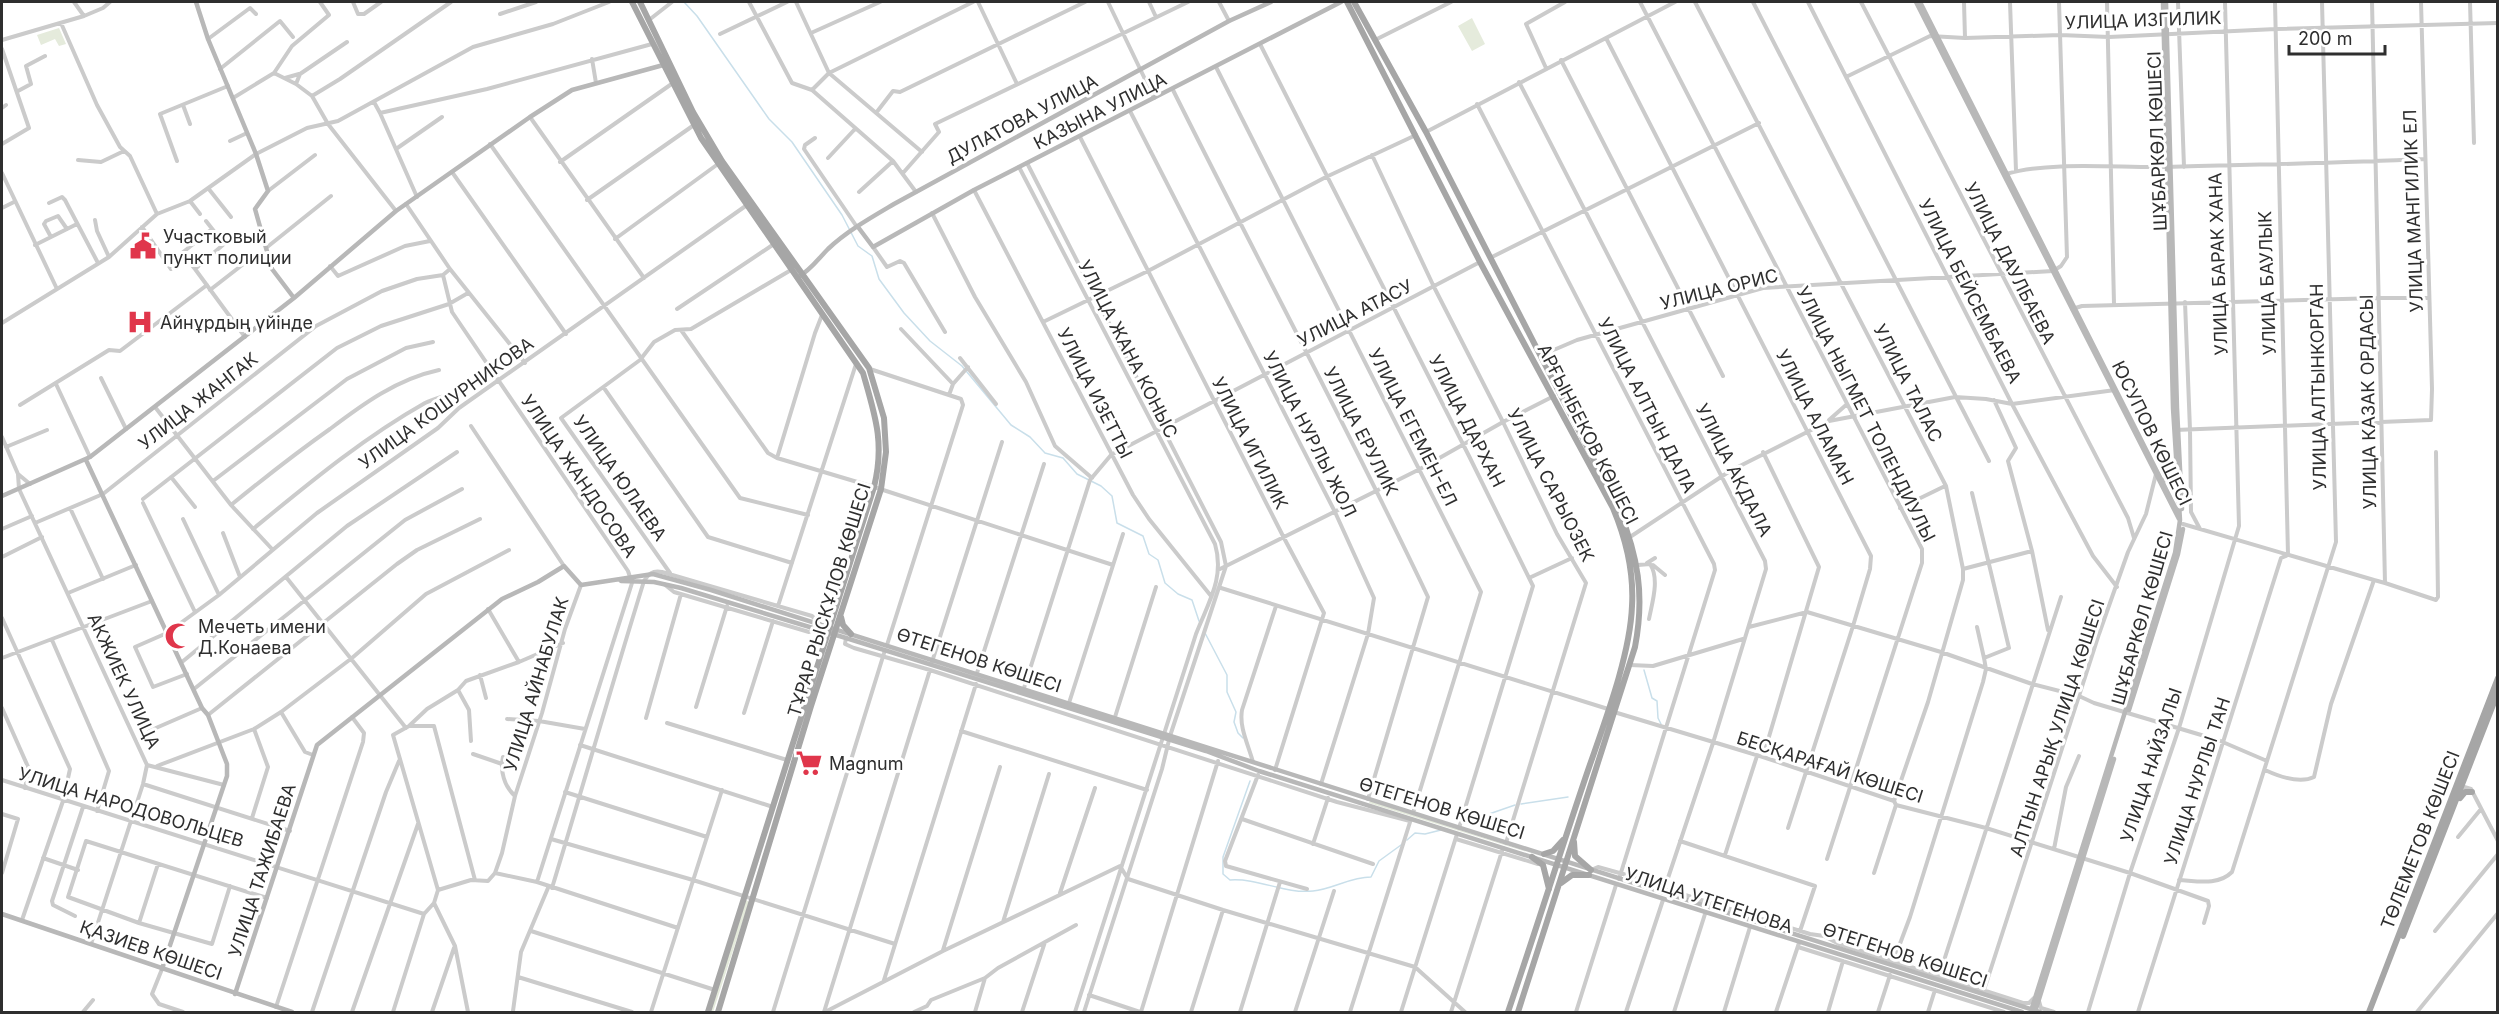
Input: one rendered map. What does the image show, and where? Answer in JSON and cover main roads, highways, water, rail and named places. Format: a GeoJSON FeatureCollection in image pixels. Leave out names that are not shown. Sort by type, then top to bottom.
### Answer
{"type":"FeatureCollection","features":[{"type":"Feature","properties":{"kind":"main road","name":"ТҰРАР РЫСКҰЛОВ КӨШЕСІ"},"geometry":{"type":"LineString","coordinates":[[640,2],[673,83],[694,125],[722,161],[800,276],[869,369],[884,418],[886,452],[881,489],[841,613],[832,630]]}},
{"type":"Feature","properties":{"kind":"main road","name":"АРҒЫНБЕКОВ КӨШЕСІ"},"geometry":{"type":"LineString","coordinates":[[1347,2],[1480,262],[1618,513],[1629,557],[1633,588],[1626,646],[1611,711]]}},
{"type":"Feature","properties":{"kind":"main road","name":"АРҒЫНБЕКОВ КӨШЕСІ"},"geometry":{"type":"LineString","coordinates":[[1354,2],[1426,132],[1489,258],[1543,358],[1630,537],[1638,565],[1640,608],[1638,632],[1630,665],[1565,837],[1561,863],[1518,1012]]}},
{"type":"Feature","properties":{"kind":"main road","name":"ТҰРАР РЫСКҰЛОВ КӨШЕСІ"},"geometry":{"type":"LineString","coordinates":[[633,4],[652,44],[666,64],[718,164],[792,270],[800,276],[823,315],[857,363],[876,419],[880,452],[874,487],[800,730],[753,901],[718,1012]]}},
{"type":"Feature","properties":{"kind":"main road"},"geometry":{"type":"LineString","coordinates":[[1475,252],[1484,248]]}},
{"type":"Feature","properties":{"kind":"main road"},"geometry":{"type":"LineString","coordinates":[[1537,365],[1543,358]]}},
{"type":"Feature","properties":{"kind":"main road"},"geometry":{"type":"LineString","coordinates":[[867,388],[874,386]]}},
{"type":"Feature","properties":{"kind":"main road"},"geometry":{"type":"LineString","coordinates":[[858,535],[866,537]]}},
{"type":"Feature","properties":{"kind":"main road"},"geometry":{"type":"LineString","coordinates":[[841,613],[843,625],[849,636]]}},
{"type":"Feature","properties":{"kind":"main road","name":"ТӨЛЕМЕТОВ КӨШЕСІ"},"geometry":{"type":"LineString","coordinates":[[2372,1012],[2460,785],[2498,678]]}},
{"type":"Feature","properties":{"kind":"main road","name":"ТӨЛЕМЕТОВ КӨШЕСІ"},"geometry":{"type":"LineString","coordinates":[[2372,1012],[2498,692]]}},
{"type":"Feature","properties":{"kind":"main road","name":"ТҰРАР РЫСКҰЛОВ КӨШЕСІ"},"geometry":{"type":"LineString","coordinates":[[708,1012],[787,760],[800,730]]}},
{"type":"Feature","properties":{"kind":"main road","name":"АРҒЫНБЕКОВ КӨШЕСІ"},"geometry":{"type":"LineString","coordinates":[[1561,863],[1574,835],[1602,736]]}},
{"type":"Feature","properties":{"kind":"main road"},"geometry":{"type":"LineString","coordinates":[[2450,817],[2461,795],[2471,791],[2468,771]]}},
{"type":"Feature","properties":{"kind":"main road"},"geometry":{"type":"LineString","coordinates":[[1532,857],[1543,865],[1553,891],[1566,877],[1590,873],[1575,856],[1574,835]]}},
{"type":"Feature","properties":{"kind":"main road"},"geometry":{"type":"LineString","coordinates":[[1544,854],[1553,850],[1565,837]]}},
{"type":"Feature","properties":{"kind":"main road","name":"АРҒЫНБЕКОВ КӨШЕСІ"},"geometry":{"type":"LineString","coordinates":[[1508,1012],[1553,891]]}},
{"type":"Feature","properties":{"kind":"waterway"},"geometry":{"type":"LineString","coordinates":[[684,2],[697,16],[769,119],[792,142],[842,215],[858,246],[872,256],[879,279],[904,313],[930,341],[962,366],[1011,425],[1030,437],[1045,453],[1063,458],[1077,474],[1101,486],[1112,496],[1117,523],[1143,536],[1149,554],[1158,560],[1165,583],[1178,594],[1192,600],[1199,621]]}},
{"type":"Feature","properties":{"kind":"waterway"},"geometry":{"type":"LineString","coordinates":[[1205,633],[1227,675],[1227,692],[1236,712],[1234,722],[1238,733],[1243,738]]}},
{"type":"Feature","properties":{"kind":"waterway"},"geometry":{"type":"LineString","coordinates":[[1644,670],[1652,698],[1657,701],[1658,718],[1661,724]]}},
{"type":"Feature","properties":{"kind":"waterway"},"geometry":{"type":"LineString","coordinates":[[1250,781],[1223,857],[1223,874],[1230,880],[1251,881],[1292,890],[1320,890],[1371,877],[1379,861],[1401,845]]}},
{"type":"Feature","properties":{"kind":"waterway"},"geometry":{"type":"LineString","coordinates":[[1521,804],[1568,797]]}},
{"type":"Feature","properties":{"kind":"waterway"},"geometry":{"type":"LineString","coordinates":[[1463,823],[1515,805]]}},
{"type":"Feature","properties":{"kind":"waterway"},"geometry":{"type":"LineString","coordinates":[[1407,840],[1415,833],[1425,834],[1441,830]]}},
{"type":"Feature","properties":{"kind":"place","name":"Участковый пункт полиции"},"geometry":{"type":"Point","coordinates":[143,246]}},
{"type":"Feature","properties":{"kind":"place","name":"Айнұрдың үйінде"},"geometry":{"type":"Point","coordinates":[140,322]}},
{"type":"Feature","properties":{"kind":"place","name":"Мечеть имени Д.Конаева"},"geometry":{"type":"Point","coordinates":[178,636]}},
{"type":"Feature","properties":{"kind":"place","name":"Magnum"},"geometry":{"type":"Point","coordinates":[809,763]}}]}
